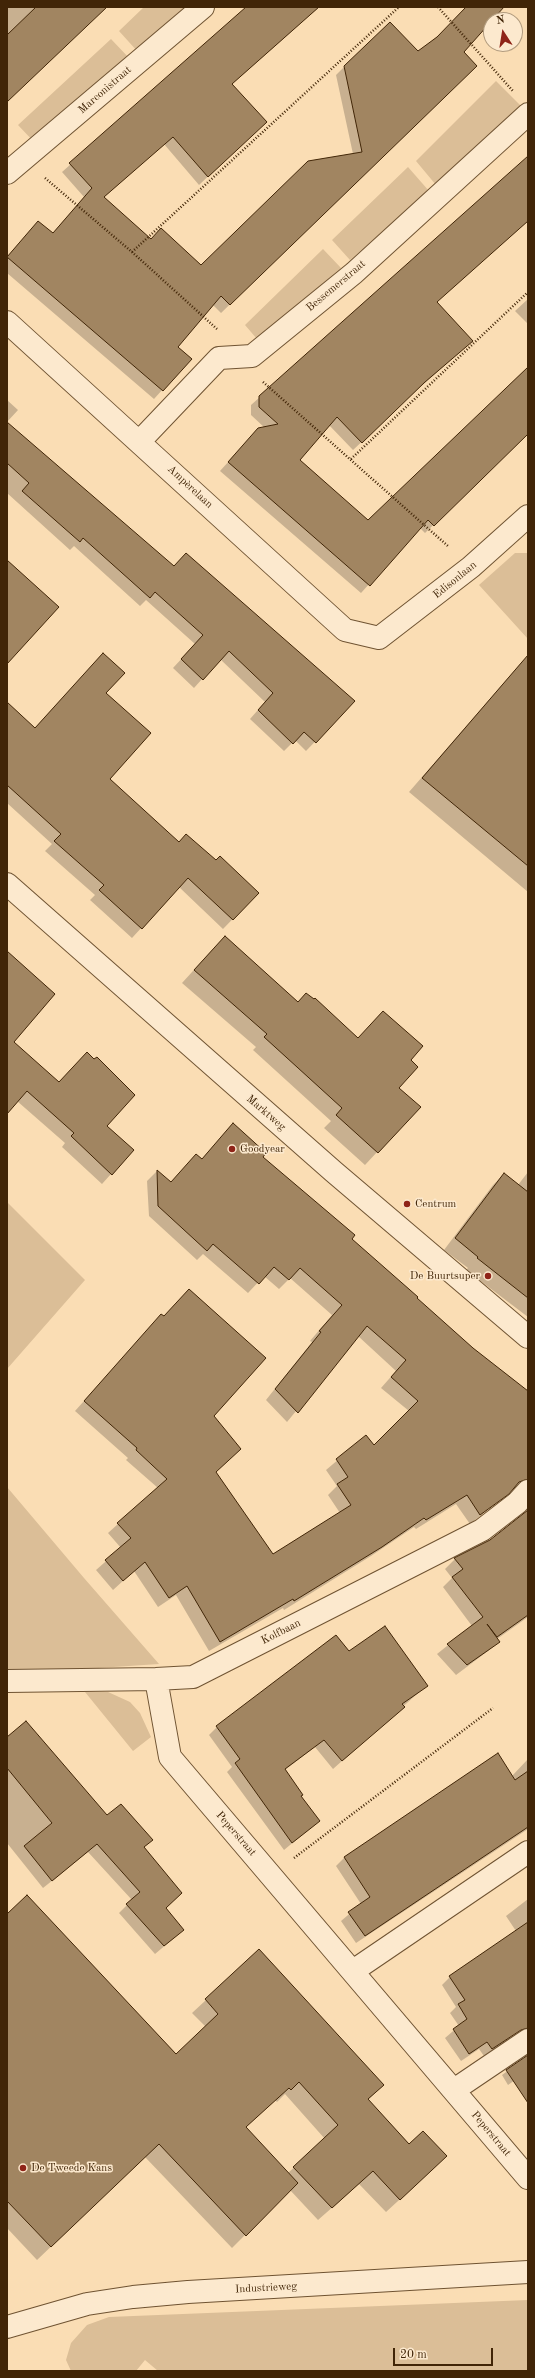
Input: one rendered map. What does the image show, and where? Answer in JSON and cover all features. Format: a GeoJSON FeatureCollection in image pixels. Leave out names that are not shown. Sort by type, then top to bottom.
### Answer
{"type":"FeatureCollection","features":[{"type":"Feature","properties":{"kind":"street","name":"Marconistraat"},"geometry":{"type":"LineString","coordinates":[[7,173],[203,7]]}},
{"type":"Feature","properties":{"kind":"street","name":"Bessemerstraat"},"geometry":{"type":"LineString","coordinates":[[140,441],[219,358],[252,356],[354,273],[523,105]]}},
{"type":"Feature","properties":{"kind":"street","name":"Ampèrelaan"},"geometry":{"type":"LineString","coordinates":[[7,322],[140,441],[345,630],[379,638]]}},
{"type":"Feature","properties":{"kind":"street","name":"Edisonlaan"},"geometry":{"type":"LineString","coordinates":[[379,638],[471,567],[528,516]]}},
{"type":"Feature","properties":{"kind":"street","name":"Marktweg"},"geometry":{"type":"LineString","coordinates":[[7,884],[322,1162],[528,1337]]}},
{"type":"Feature","properties":{"kind":"street","name":"Kolfbaan"},"geometry":{"type":"LineString","coordinates":[[7,1682],[193,1677],[482,1530],[517,1503],[528,1491]]}},
{"type":"Feature","properties":{"kind":"street","name":"Peperstraat"},"geometry":{"type":"LineString","coordinates":[[156,1679],[170,1757],[528,2178]]}},
{"type":"Feature","properties":{"kind":"street"},"geometry":{"type":"LineString","coordinates":[[353,1971],[528,1852]]}},
{"type":"Feature","properties":{"kind":"street"},"geometry":{"type":"LineString","coordinates":[[454,2090],[528,2040]]}},
{"type":"Feature","properties":{"kind":"street","name":"Industrieweg"},"geometry":{"type":"LineString","coordinates":[[7,2327],[87,2304],[132,2297],[188,2292],[528,2272]]}},
{"type":"Feature","properties":{"kind":"path"},"geometry":{"type":"LineString","coordinates":[[132,252],[399,7]]}},
{"type":"Feature","properties":{"kind":"path"},"geometry":{"type":"LineString","coordinates":[[438,7],[523,105]]}},
{"type":"Feature","properties":{"kind":"path"},"geometry":{"type":"LineString","coordinates":[[351,459],[528,292]]}},
{"type":"Feature","properties":{"kind":"path"},"geometry":{"type":"LineString","coordinates":[[271,1875],[493,1708]]}},
{"type":"Feature","properties":{"kind":"shaded area"},"geometry":{"type":"Polygon","coordinates":[[[144,7],[190,7],[138,52],[119,31],[144,7]]]}},
{"type":"Feature","properties":{"kind":"shaded area"},"geometry":{"type":"Polygon","coordinates":[[[111,39],[130,59],[35,143],[18,125],[111,39]]]}},
{"type":"Feature","properties":{"kind":"shaded area"},"geometry":{"type":"Polygon","coordinates":[[[496,81],[523,108],[436,185],[416,161],[496,81]]]}},
{"type":"Feature","properties":{"kind":"shaded area"},"geometry":{"type":"Polygon","coordinates":[[[408,167],[429,191],[350,260],[332,240],[408,167]]]}},
{"type":"Feature","properties":{"kind":"shaded area"},"geometry":{"type":"Polygon","coordinates":[[[323,249],[341,268],[257,339],[245,325],[323,249]]]}},
{"type":"Feature","properties":{"kind":"shaded area"},"geometry":{"type":"Polygon","coordinates":[[[515,553],[528,553],[528,639],[479,585],[515,553]]]}},
{"type":"Feature","properties":{"kind":"shaded area"},"geometry":{"type":"Polygon","coordinates":[[[7,1202],[85,1280],[7,1369],[7,1202]]]}},
{"type":"Feature","properties":{"kind":"shaded area"},"geometry":{"type":"Polygon","coordinates":[[[7,1487],[84,1578],[159,1664],[7,1674],[7,1487]]]}},
{"type":"Feature","properties":{"kind":"shaded area"},"geometry":{"type":"Polygon","coordinates":[[[85,1692],[108,1692],[130,1702],[140,1713],[151,1737],[133,1751],[85,1692]]]}},
{"type":"Feature","properties":{"kind":"shaded area"},"geometry":{"type":"Polygon","coordinates":[[[528,2300],[528,2371],[158,2371],[145,2360],[136,2371],[71,2371],[66,2360],[71,2343],[87,2325],[109,2317],[528,2300]]]}},
{"type":"Feature","properties":{"kind":"building"},"geometry":{"type":"Polygon","coordinates":[[[36,7],[107,7],[7,102],[7,35],[36,7]]]}},
{"type":"Feature","properties":{"kind":"building"},"geometry":{"type":"Polygon","coordinates":[[[246,7],[319,7],[232,84],[267,122],[208,177],[173,137],[104,197],[151,239],[161,228],[201,265],[308,161],[362,152],[344,66],[390,22],[418,51],[437,37],[466,7],[504,7],[500,12],[483,12],[483,31],[464,52],[477,66],[230,305],[221,296],[178,347],[192,359],[163,391],[7,257],[38,221],[53,233],[92,188],[69,163],[246,7]]]}},
{"type":"Feature","properties":{"kind":"building"},"geometry":{"type":"Polygon","coordinates":[[[528,156],[528,221],[437,302],[473,341],[425,382],[362,443],[337,417],[300,460],[368,520],[528,367],[528,434],[434,526],[428,520],[370,586],[228,462],[258,428],[278,424],[259,407],[259,396],[528,156]]]}},
{"type":"Feature","properties":{"kind":"building"},"geometry":{"type":"Polygon","coordinates":[[[7,422],[174,566],[186,553],[355,701],[316,743],[304,732],[293,744],[258,710],[273,693],[229,651],[203,680],[181,659],[203,635],[155,592],[150,598],[83,538],[80,542],[22,491],[29,483],[7,463],[7,422]]]}},
{"type":"Feature","properties":{"kind":"building"},"geometry":{"type":"Polygon","coordinates":[[[7,560],[59,607],[7,664],[7,560]]]}},
{"type":"Feature","properties":{"kind":"building"},"geometry":{"type":"Polygon","coordinates":[[[103,653],[125,673],[106,693],[151,733],[110,779],[179,842],[186,834],[216,860],[220,856],[259,893],[233,920],[188,878],[142,929],[99,890],[104,885],[54,841],[61,834],[7,785],[7,702],[35,728],[103,653]]]}},
{"type":"Feature","properties":{"kind":"building"},"geometry":{"type":"Polygon","coordinates":[[[528,655],[528,866],[422,778],[528,655]]]}},
{"type":"Feature","properties":{"kind":"building"},"geometry":{"type":"Polygon","coordinates":[[[225,936],[298,1002],[306,993],[314,999],[315,998],[358,1038],[383,1011],[423,1046],[411,1060],[418,1067],[399,1088],[421,1107],[378,1153],[336,1115],[342,1108],[264,1037],[267,1034],[194,970],[225,936]]]}},
{"type":"Feature","properties":{"kind":"building"},"geometry":{"type":"Polygon","coordinates":[[[7,951],[55,994],[14,1042],[59,1082],[87,1052],[94,1059],[97,1057],[135,1095],[107,1126],[134,1150],[112,1175],[71,1136],[74,1133],[27,1091],[7,1114],[7,951]]]}},
{"type":"Feature","properties":{"kind":"building"},"geometry":{"type":"Polygon","coordinates":[[[233,1123],[266,1153],[263,1157],[355,1235],[352,1239],[473,1348],[528,1391],[528,1479],[519,1482],[509,1494],[480,1515],[467,1495],[426,1520],[424,1518],[382,1547],[294,1601],[293,1599],[220,1642],[187,1586],[169,1598],[145,1562],[123,1581],[105,1560],[131,1538],[117,1523],[167,1479],[136,1450],[137,1448],[84,1401],[161,1314],[164,1316],[189,1289],[266,1358],[214,1416],[241,1449],[216,1472],[273,1554],[351,1505],[337,1484],[348,1477],[336,1459],[366,1435],[374,1445],[418,1401],[391,1377],[406,1360],[367,1326],[298,1413],[275,1389],[321,1332],[319,1331],[342,1305],[300,1268],[289,1280],[274,1267],[259,1284],[213,1244],[207,1251],[158,1206],[157,1170],[171,1182],[196,1154],[202,1159],[233,1123]]]}},
{"type":"Feature","properties":{"kind":"building"},"geometry":{"type":"Polygon","coordinates":[[[504,1173],[528,1192],[528,1298],[477,1258],[478,1257],[455,1238],[504,1173]]]}},
{"type":"Feature","properties":{"kind":"building"},"geometry":{"type":"Polygon","coordinates":[[[528,1510],[528,1615],[497,1637],[487,1624],[500,1642],[467,1665],[447,1644],[483,1617],[452,1577],[463,1569],[454,1558],[490,1540],[528,1510]]]}},
{"type":"Feature","properties":{"kind":"building"},"geometry":{"type":"Polygon","coordinates":[[[385,1626],[428,1686],[402,1704],[405,1707],[342,1761],[324,1740],[285,1769],[303,1795],[301,1796],[320,1821],[292,1843],[235,1763],[240,1759],[216,1726],[336,1635],[349,1651],[385,1626]]]}},
{"type":"Feature","properties":{"kind":"building"},"geometry":{"type":"Polygon","coordinates":[[[26,1721],[107,1815],[121,1804],[153,1840],[144,1847],[182,1893],[166,1908],[184,1930],[164,1946],[126,1904],[140,1892],[97,1844],[52,1881],[24,1846],[52,1823],[7,1768],[7,1737],[26,1721]]]}},
{"type":"Feature","properties":{"kind":"building"},"geometry":{"type":"Polygon","coordinates":[[[498,1753],[515,1780],[528,1771],[528,1827],[365,1936],[348,1912],[370,1897],[344,1857],[498,1753]]]}},
{"type":"Feature","properties":{"kind":"building"},"geometry":{"type":"Polygon","coordinates":[[[27,1895],[176,2054],[218,2014],[205,1999],[259,1949],[384,2085],[368,2099],[409,2144],[423,2131],[447,2156],[400,2200],[373,2171],[332,2208],[293,2167],[338,2125],[299,2082],[291,2090],[289,2088],[246,2127],[298,2183],[246,2236],[159,2144],[51,2247],[7,2201],[7,1914],[27,1895]]]}},
{"type":"Feature","properties":{"kind":"building"},"geometry":{"type":"Polygon","coordinates":[[[528,1922],[528,2028],[521,2030],[492,2049],[487,2042],[469,2054],[453,2029],[467,2019],[458,2004],[465,2000],[449,1976],[528,1922]]]}},
{"type":"Feature","properties":{"kind":"building"},"geometry":{"type":"Polygon","coordinates":[[[528,2055],[528,2103],[506,2070],[528,2055]]]}},
{"type":"Feature","properties":{"kind":"place","name":"Goodyear"},"geometry":{"type":"Point","coordinates":[232,1149]}},
{"type":"Feature","properties":{"kind":"place","name":"Centrum"},"geometry":{"type":"Point","coordinates":[407,1204]}},
{"type":"Feature","properties":{"kind":"place","name":"De Buurtsuper"},"geometry":{"type":"Point","coordinates":[488,1276]}},
{"type":"Feature","properties":{"kind":"place","name":"De Tweede Kans"},"geometry":{"type":"Point","coordinates":[23,2168]}}]}
